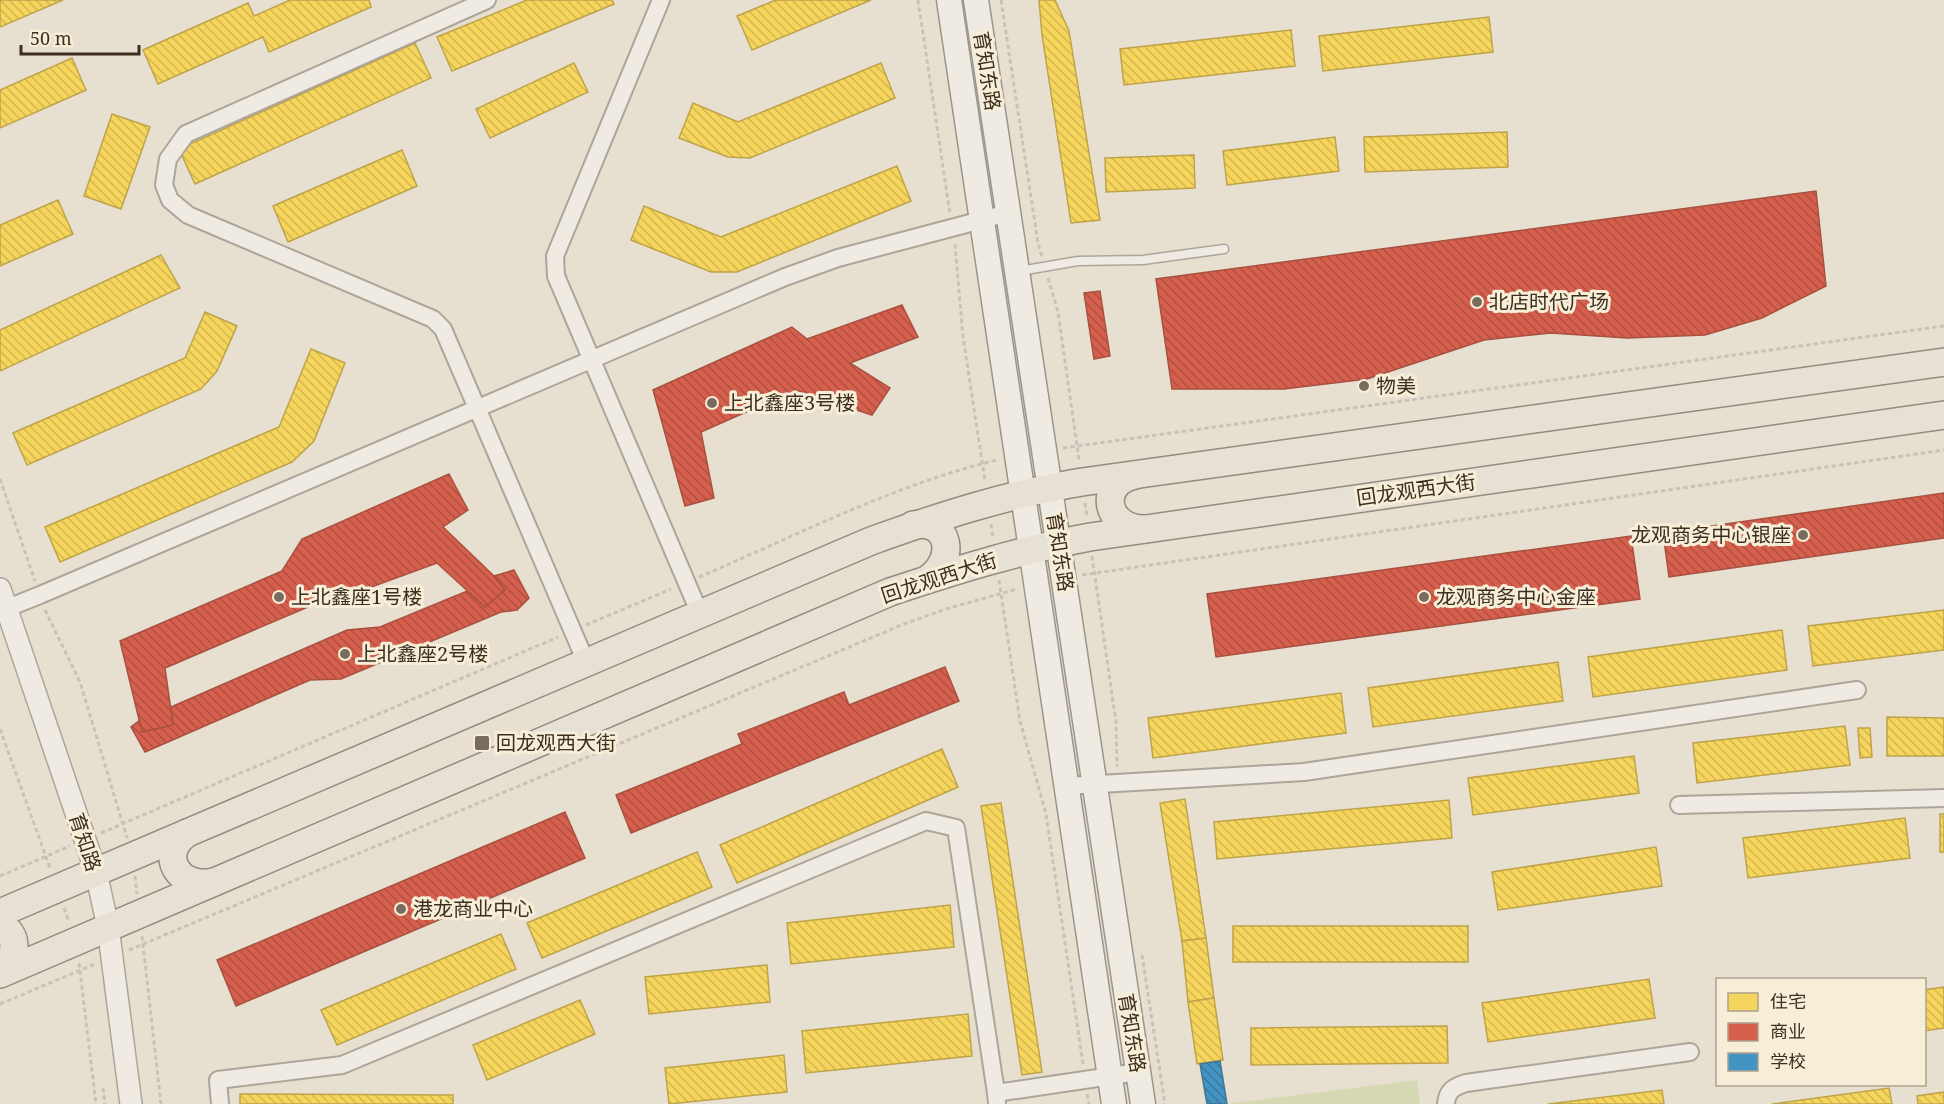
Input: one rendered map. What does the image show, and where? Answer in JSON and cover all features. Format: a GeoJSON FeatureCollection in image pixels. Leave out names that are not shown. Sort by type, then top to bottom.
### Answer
{"type":"FeatureCollection","features":[{"type":"Feature","properties":{"kind":"main road","name":"育知东路"},"geometry":{"type":"LineString","coordinates":[[949,0],[1114,1104]]}},
{"type":"Feature","properties":{"kind":"main road","name":"育知东路"},"geometry":{"type":"LineString","coordinates":[[976,0],[1058,543],[1106,784],[1143,1104]]}},
{"type":"Feature","properties":{"kind":"main road"},"geometry":{"type":"LineString","coordinates":[[0,913],[871,541],[973,506],[1022,493],[1082,482],[1944,362]]}},
{"type":"Feature","properties":{"kind":"main road","name":"回龙观西大街"},"geometry":{"type":"LineString","coordinates":[[0,973],[890,592],[979,563],[1090,537],[1944,415]]}},
{"type":"Feature","properties":{"kind":"main road"},"geometry":{"type":"LineString","coordinates":[[1135,475],[1125,478],[1116,486],[1111,496],[1111,507],[1120,523],[1132,528],[1144,529]]}},
{"type":"Feature","properties":{"kind":"main road"},"geometry":{"type":"LineString","coordinates":[[914,525],[924,524],[934,528],[943,536],[947,546],[943,564],[928,579]]}},
{"type":"Feature","properties":{"kind":"main road"},"geometry":{"type":"LineString","coordinates":[[186,833],[179,840],[175,849],[174,861],[178,872],[182,877],[193,882],[214,882]]}},
{"type":"Feature","properties":{"kind":"main road"},"geometry":{"type":"LineString","coordinates":[[0,924],[10,932],[15,943],[10,961],[0,973]]}},
{"type":"Feature","properties":{"kind":"street"},"geometry":{"type":"LineString","coordinates":[[487,0],[186,134],[168,159],[164,185],[170,200],[188,215],[433,319],[443,329],[586,662]]}},
{"type":"Feature","properties":{"kind":"street"},"geometry":{"type":"LineString","coordinates":[[661,0],[555,256],[556,276],[700,614]]}},
{"type":"Feature","properties":{"kind":"street"},"geometry":{"type":"LineString","coordinates":[[2,602],[40,596],[810,267],[1008,213]]}},
{"type":"Feature","properties":{"kind":"street","name":"育知路"},"geometry":{"type":"LineString","coordinates":[[2,602],[96,872],[108,927],[131,1104]]}},
{"type":"Feature","properties":{"kind":"street"},"geometry":{"type":"LineString","coordinates":[[1066,786],[1304,772],[1857,690]]}},
{"type":"Feature","properties":{"kind":"street"},"geometry":{"type":"LineString","coordinates":[[1679,805],[1944,798]]}},
{"type":"Feature","properties":{"kind":"street"},"geometry":{"type":"LineString","coordinates":[[220,1104],[218,1080],[342,1065],[926,821],[956,828],[997,1099],[1085,1080],[1138,1072]]}},
{"type":"Feature","properties":{"kind":"street"},"geometry":{"type":"LineString","coordinates":[[1446,1104],[1446,1095],[1454,1086],[1466,1083],[1690,1052]]}},
{"type":"Feature","properties":{"kind":"lane"},"geometry":{"type":"LineString","coordinates":[[1017,271],[1078,261],[1143,260],[1224,249]]}},
{"type":"Feature","properties":{"kind":"path"},"geometry":{"type":"LineString","coordinates":[[1001,0],[1038,243],[1058,312],[1116,722],[1106,784]]}},
{"type":"Feature","properties":{"kind":"path"},"geometry":{"type":"LineString","coordinates":[[1093,444],[1944,326]]}},
{"type":"Feature","properties":{"kind":"path"},"geometry":{"type":"LineString","coordinates":[[1109,570],[1944,450]]}},
{"type":"Feature","properties":{"kind":"path"},"geometry":{"type":"LineString","coordinates":[[0,876],[865,504],[966,469]]}},
{"type":"Feature","properties":{"kind":"path"},"geometry":{"type":"LineString","coordinates":[[0,479],[47,616],[80,682],[132,857],[161,1104]]}},
{"type":"Feature","properties":{"kind":"path"},"geometry":{"type":"LineString","coordinates":[[0,1004],[904,624],[980,598]]}},
{"type":"Feature","properties":{"kind":"path"},"geometry":{"type":"LineString","coordinates":[[1003,607],[1020,721],[1046,814],[1089,1104]]}},
{"type":"Feature","properties":{"kind":"path"},"geometry":{"type":"LineString","coordinates":[[0,729],[75,942],[81,970],[96,1104]]}},
{"type":"Feature","properties":{"kind":"path"},"geometry":{"type":"LineString","coordinates":[[1142,955],[1165,1104]]}},
{"type":"Feature","properties":{"kind":"path"},"geometry":{"type":"LineString","coordinates":[[103,1088],[105,1104]]}},
{"type":"Feature","properties":{"kind":"green space"},"geometry":{"type":"Polygon","coordinates":[[[1417,1080],[1420,1104],[1225,1104],[1417,1080]]]}},
{"type":"Feature","properties":{"kind":"building: 住宅"},"geometry":{"type":"Polygon","coordinates":[[[0,0],[63,0],[0,27],[0,0]]]}},
{"type":"Feature","properties":{"kind":"building: 住宅"},"geometry":{"type":"Polygon","coordinates":[[[290,0],[369,0],[371,7],[269,52],[263,37],[158,84],[143,50],[248,3],[254,16],[290,0]]]}},
{"type":"Feature","properties":{"kind":"building: 住宅"},"geometry":{"type":"Polygon","coordinates":[[[527,0],[612,0],[614,4],[452,71],[437,37],[527,0]]]}},
{"type":"Feature","properties":{"kind":"building: 住宅"},"geometry":{"type":"Polygon","coordinates":[[[776,0],[871,0],[752,50],[737,16],[776,0]]]}},
{"type":"Feature","properties":{"kind":"building: 住宅"},"geometry":{"type":"Polygon","coordinates":[[[1039,0],[1055,0],[1069,31],[1100,220],[1071,223],[1042,35],[1039,0]]]}},
{"type":"Feature","properties":{"kind":"building: 住宅"},"geometry":{"type":"Polygon","coordinates":[[[1489,17],[1493,52],[1323,71],[1319,36],[1489,17]]]}},
{"type":"Feature","properties":{"kind":"building: 住宅"},"geometry":{"type":"Polygon","coordinates":[[[1291,30],[1295,66],[1124,85],[1120,49],[1291,30]]]}},
{"type":"Feature","properties":{"kind":"building: 住宅"},"geometry":{"type":"Polygon","coordinates":[[[415,43],[431,78],[195,184],[179,149],[415,43]]]}},
{"type":"Feature","properties":{"kind":"building: 住宅"},"geometry":{"type":"Polygon","coordinates":[[[72,58],[86,90],[0,128],[0,90],[72,58]]]}},
{"type":"Feature","properties":{"kind":"building: 住宅"},"geometry":{"type":"Polygon","coordinates":[[[574,63],[588,92],[490,138],[476,109],[574,63]]]}},
{"type":"Feature","properties":{"kind":"building: 住宅"},"geometry":{"type":"Polygon","coordinates":[[[881,63],[895,98],[750,158],[728,157],[679,138],[693,103],[738,122],[881,63]]]}},
{"type":"Feature","properties":{"kind":"building: 住宅"},"geometry":{"type":"Polygon","coordinates":[[[112,114],[150,127],[121,209],[84,196],[112,114]]]}},
{"type":"Feature","properties":{"kind":"building: 住宅"},"geometry":{"type":"Polygon","coordinates":[[[1507,132],[1508,167],[1365,172],[1364,137],[1507,132]]]}},
{"type":"Feature","properties":{"kind":"building: 住宅"},"geometry":{"type":"Polygon","coordinates":[[[1335,137],[1339,171],[1227,185],[1223,151],[1335,137]]]}},
{"type":"Feature","properties":{"kind":"building: 住宅"},"geometry":{"type":"Polygon","coordinates":[[[402,150],[417,186],[288,242],[273,206],[402,150]]]}},
{"type":"Feature","properties":{"kind":"building: 住宅"},"geometry":{"type":"Polygon","coordinates":[[[1194,155],[1195,188],[1106,192],[1105,158],[1194,155]]]}},
{"type":"Feature","properties":{"kind":"building: 住宅"},"geometry":{"type":"Polygon","coordinates":[[[897,166],[911,201],[737,272],[711,272],[631,240],[644,206],[721,237],[897,166]]]}},
{"type":"Feature","properties":{"kind":"building: 住宅"},"geometry":{"type":"Polygon","coordinates":[[[58,200],[73,234],[0,266],[0,225],[58,200]]]}},
{"type":"Feature","properties":{"kind":"building: 住宅"},"geometry":{"type":"Polygon","coordinates":[[[161,255],[180,288],[0,371],[0,330],[161,255]]]}},
{"type":"Feature","properties":{"kind":"building: 住宅"},"geometry":{"type":"Polygon","coordinates":[[[205,312],[237,326],[217,371],[201,389],[27,465],[13,433],[185,358],[205,312]]]}},
{"type":"Feature","properties":{"kind":"building: 住宅"},"geometry":{"type":"Polygon","coordinates":[[[311,349],[345,363],[314,441],[292,462],[60,562],[45,527],[279,427],[311,349]]]}},
{"type":"Feature","properties":{"kind":"building: 住宅"},"geometry":{"type":"Polygon","coordinates":[[[1944,610],[1944,650],[1813,666],[1808,626],[1944,610]]]}},
{"type":"Feature","properties":{"kind":"building: 住宅"},"geometry":{"type":"Polygon","coordinates":[[[1782,630],[1787,670],[1593,697],[1588,657],[1782,630]]]}},
{"type":"Feature","properties":{"kind":"building: 住宅"},"geometry":{"type":"Polygon","coordinates":[[[1558,662],[1563,701],[1373,727],[1368,688],[1558,662]]]}},
{"type":"Feature","properties":{"kind":"building: 住宅"},"geometry":{"type":"Polygon","coordinates":[[[1341,693],[1346,733],[1153,758],[1148,718],[1341,693]]]}},
{"type":"Feature","properties":{"kind":"building: 住宅"},"geometry":{"type":"Polygon","coordinates":[[[1887,717],[1944,718],[1944,756],[1887,756],[1887,717]]]}},
{"type":"Feature","properties":{"kind":"building: 住宅"},"geometry":{"type":"Polygon","coordinates":[[[1845,726],[1850,765],[1697,783],[1693,743],[1845,726]]]}},
{"type":"Feature","properties":{"kind":"building: 住宅"},"geometry":{"type":"Polygon","coordinates":[[[1858,728],[1870,728],[1872,757],[1860,758],[1858,728]]]}},
{"type":"Feature","properties":{"kind":"building: 住宅"},"geometry":{"type":"Polygon","coordinates":[[[942,749],[958,787],[737,883],[720,845],[942,749]]]}},
{"type":"Feature","properties":{"kind":"building: 住宅"},"geometry":{"type":"Polygon","coordinates":[[[1634,756],[1639,793],[1473,815],[1468,778],[1634,756]]]}},
{"type":"Feature","properties":{"kind":"building: 住宅"},"geometry":{"type":"Polygon","coordinates":[[[1185,799],[1206,938],[1182,941],[1160,803],[1185,799]]]}},
{"type":"Feature","properties":{"kind":"building: 住宅"},"geometry":{"type":"Polygon","coordinates":[[[1449,800],[1452,838],[1217,859],[1214,822],[1449,800]]]}},
{"type":"Feature","properties":{"kind":"building: 住宅"},"geometry":{"type":"Polygon","coordinates":[[[1001,803],[1042,1072],[1022,1075],[981,806],[1001,803]]]}},
{"type":"Feature","properties":{"kind":"building: 住宅"},"geometry":{"type":"Polygon","coordinates":[[[1940,814],[1944,814],[1944,852],[1940,852],[1940,814]]]}},
{"type":"Feature","properties":{"kind":"building: 住宅"},"geometry":{"type":"Polygon","coordinates":[[[1905,818],[1910,858],[1748,878],[1743,838],[1905,818]]]}},
{"type":"Feature","properties":{"kind":"building: 住宅"},"geometry":{"type":"Polygon","coordinates":[[[1656,847],[1662,886],[1498,910],[1492,872],[1656,847]]]}},
{"type":"Feature","properties":{"kind":"building: 住宅"},"geometry":{"type":"Polygon","coordinates":[[[697,852],[712,887],[542,958],[527,923],[697,852]]]}},
{"type":"Feature","properties":{"kind":"building: 住宅"},"geometry":{"type":"Polygon","coordinates":[[[950,905],[954,947],[791,964],[787,923],[950,905]]]}},
{"type":"Feature","properties":{"kind":"building: 住宅"},"geometry":{"type":"Polygon","coordinates":[[[1233,926],[1468,926],[1468,962],[1233,962],[1233,926]]]}},
{"type":"Feature","properties":{"kind":"building: 住宅"},"geometry":{"type":"Polygon","coordinates":[[[501,934],[516,969],[337,1045],[321,1010],[501,934]]]}},
{"type":"Feature","properties":{"kind":"building: 住宅"},"geometry":{"type":"Polygon","coordinates":[[[1206,938],[1214,998],[1188,1002],[1182,941],[1206,938]]]}},
{"type":"Feature","properties":{"kind":"building: 住宅"},"geometry":{"type":"Polygon","coordinates":[[[767,965],[770,1002],[649,1014],[645,977],[767,965]]]}},
{"type":"Feature","properties":{"kind":"building: 住宅"},"geometry":{"type":"Polygon","coordinates":[[[1649,979],[1655,1018],[1488,1042],[1482,1003],[1649,979]]]}},
{"type":"Feature","properties":{"kind":"building: 住宅"},"geometry":{"type":"Polygon","coordinates":[[[1944,987],[1944,1028],[1926,1031],[1926,990],[1944,987]]]}},
{"type":"Feature","properties":{"kind":"building: 住宅"},"geometry":{"type":"Polygon","coordinates":[[[1214,998],[1223,1060],[1197,1064],[1188,1002],[1214,998]]]}},
{"type":"Feature","properties":{"kind":"building: 住宅"},"geometry":{"type":"Polygon","coordinates":[[[580,1000],[595,1034],[487,1080],[473,1045],[580,1000]]]}},
{"type":"Feature","properties":{"kind":"building: 住宅"},"geometry":{"type":"Polygon","coordinates":[[[968,1014],[972,1056],[806,1073],[802,1031],[968,1014]]]}},
{"type":"Feature","properties":{"kind":"building: 住宅"},"geometry":{"type":"Polygon","coordinates":[[[1447,1026],[1448,1063],[1251,1065],[1251,1028],[1447,1026]]]}},
{"type":"Feature","properties":{"kind":"building: 住宅"},"geometry":{"type":"Polygon","coordinates":[[[784,1055],[787,1092],[669,1104],[665,1068],[784,1055]]]}},
{"type":"Feature","properties":{"kind":"building: 住宅"},"geometry":{"type":"Polygon","coordinates":[[[1889,1088],[1892,1104],[1772,1104],[1889,1088]]]}},
{"type":"Feature","properties":{"kind":"building: 住宅"},"geometry":{"type":"Polygon","coordinates":[[[1662,1090],[1664,1104],[1548,1104],[1662,1090]]]}},
{"type":"Feature","properties":{"kind":"building: 住宅"},"geometry":{"type":"Polygon","coordinates":[[[1944,1092],[1944,1104],[1918,1104],[1917,1096],[1944,1092]]]}},
{"type":"Feature","properties":{"kind":"building: 住宅"},"geometry":{"type":"Polygon","coordinates":[[[240,1094],[453,1095],[453,1104],[240,1104],[240,1094]]]}},
{"type":"Feature","properties":{"kind":"building: 商业","name":"北店时代广场"},"geometry":{"type":"Polygon","coordinates":[[[1816,191],[1826,286],[1762,318],[1705,335],[1627,338],[1551,333],[1484,340],[1367,379],[1284,389],[1172,389],[1156,279],[1816,191]]]}},
{"type":"Feature","properties":{"kind":"building: 商业"},"geometry":{"type":"Polygon","coordinates":[[[1100,291],[1110,356],[1094,359],[1084,293],[1100,291]]]}},
{"type":"Feature","properties":{"kind":"building: 商业","name":"上北鑫座3号楼"},"geometry":{"type":"Polygon","coordinates":[[[902,305],[918,337],[850,363],[890,388],[872,415],[796,390],[701,432],[714,498],[685,506],[653,390],[792,327],[807,339],[902,305]]]}},
{"type":"Feature","properties":{"kind":"building: 商业","name":"上北鑫座1号楼"},"geometry":{"type":"Polygon","coordinates":[[[449,474],[468,510],[443,527],[494,576],[505,590],[485,607],[437,563],[363,590],[315,604],[165,668],[173,725],[142,732],[120,641],[282,571],[302,539],[449,474]]]}},
{"type":"Feature","properties":{"kind":"building: 商业","name":"龙观商务中心银座"},"geometry":{"type":"Polygon","coordinates":[[[1944,493],[1944,538],[1669,577],[1663,533],[1944,493]]]}},
{"type":"Feature","properties":{"kind":"building: 商业","name":"龙观商务中心金座"},"geometry":{"type":"Polygon","coordinates":[[[1631,536],[1640,599],[1216,657],[1207,594],[1631,536]]]}},
{"type":"Feature","properties":{"kind":"building: 商业","name":"上北鑫座2号楼"},"geometry":{"type":"Polygon","coordinates":[[[514,570],[529,598],[517,610],[501,612],[341,679],[310,680],[145,752],[131,727],[140,720],[142,732],[173,725],[171,707],[347,630],[380,627],[467,591],[485,607],[505,590],[494,576],[514,570]]]}},
{"type":"Feature","properties":{"kind":"building: 商业"},"geometry":{"type":"Polygon","coordinates":[[[945,667],[959,701],[631,833],[616,795],[742,744],[738,734],[844,692],[849,705],[945,667]]]}},
{"type":"Feature","properties":{"kind":"building: 商业","name":"港龙商业中心"},"geometry":{"type":"Polygon","coordinates":[[[565,812],[585,858],[236,1006],[217,960],[565,812]]]}},
{"type":"Feature","properties":{"kind":"building: 学校"},"geometry":{"type":"Polygon","coordinates":[[[1220,1061],[1227,1104],[1207,1104],[1200,1064],[1220,1061]]]}},
{"type":"Feature","properties":{"kind":"place","name":"北店时代广场"},"geometry":{"type":"Point","coordinates":[1477,302]}},
{"type":"Feature","properties":{"kind":"place","name":"物美"},"geometry":{"type":"Point","coordinates":[1364,386]}},
{"type":"Feature","properties":{"kind":"place","name":"上北鑫座3号楼"},"geometry":{"type":"Point","coordinates":[712,403]}},
{"type":"Feature","properties":{"kind":"place","name":"龙观商务中心银座"},"geometry":{"type":"Point","coordinates":[1803,535]}},
{"type":"Feature","properties":{"kind":"place","name":"上北鑫座1号楼"},"geometry":{"type":"Point","coordinates":[279,597]}},
{"type":"Feature","properties":{"kind":"place","name":"龙观商务中心金座"},"geometry":{"type":"Point","coordinates":[1424,597]}},
{"type":"Feature","properties":{"kind":"place","name":"上北鑫座2号楼"},"geometry":{"type":"Point","coordinates":[345,654]}},
{"type":"Feature","properties":{"kind":"place","name":"回龙观西大街"},"geometry":{"type":"Point","coordinates":[482,743]}},
{"type":"Feature","properties":{"kind":"place","name":"港龙商业中心"},"geometry":{"type":"Point","coordinates":[401,909]}}]}
